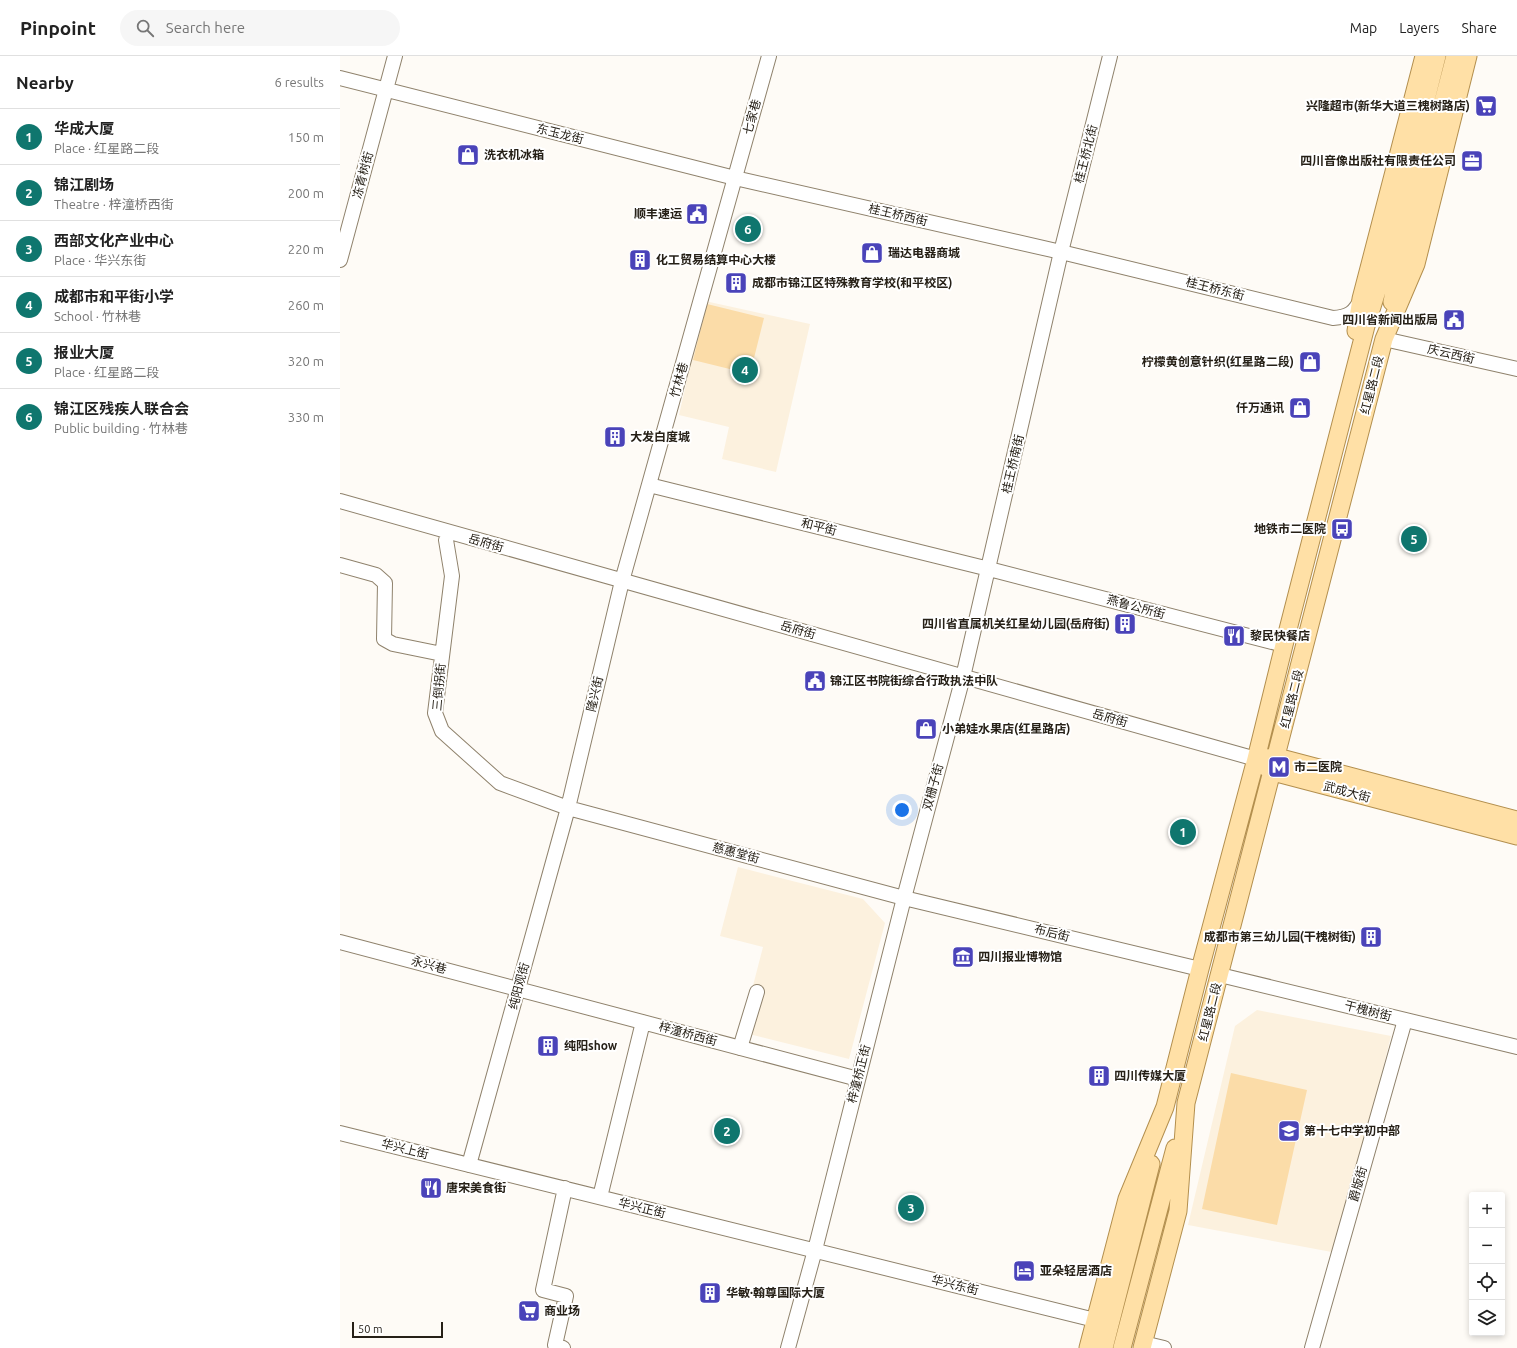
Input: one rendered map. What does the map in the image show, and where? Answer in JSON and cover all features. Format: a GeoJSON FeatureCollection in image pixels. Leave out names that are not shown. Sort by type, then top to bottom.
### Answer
{"type":"FeatureCollection","features":[{"type":"Feature","properties":{"kind":"main road","name":"红星路二段"},"geometry":{"type":"LineString","coordinates":[[1347,401],[1361,299],[1424,56]]}},
{"type":"Feature","properties":{"kind":"main road"},"geometry":{"type":"LineString","coordinates":[[1384,339],[1389,278],[1438,56]]}},
{"type":"Feature","properties":{"kind":"main road"},"geometry":{"type":"LineString","coordinates":[[1389,278],[1455,56]]}},
{"type":"Feature","properties":{"kind":"main road","name":"红星路二段"},"geometry":{"type":"LineString","coordinates":[[1142,1345],[1178,1212],[1186,1103],[1275,765],[1384,339],[1416,264],[1468,56]]}},
{"type":"Feature","properties":{"kind":"main road","name":"红星路二段"},"geometry":{"type":"LineString","coordinates":[[1088,1348],[1127,1199],[1165,1108],[1200,969],[1256,759],[1366,326],[1389,278]]}},
{"type":"Feature","properties":{"kind":"main road","name":"武成大街"},"geometry":{"type":"LineString","coordinates":[[1256,759],[1517,836]]}},
{"type":"Feature","properties":{"kind":"main road","name":"武成大街"},"geometry":{"type":"LineString","coordinates":[[1275,765],[1517,820]]}},
{"type":"Feature","properties":{"kind":"main road"},"geometry":{"type":"LineString","coordinates":[[1122,1348],[1186,1103]]}},
{"type":"Feature","properties":{"kind":"main road"},"geometry":{"type":"LineString","coordinates":[[1104,1348],[1165,1108]]}},
{"type":"Feature","properties":{"kind":"street","name":"冻青树街"},"geometry":{"type":"LineString","coordinates":[[340,260],[395,56]]}},
{"type":"Feature","properties":{"kind":"street","name":"七家巷"},"geometry":{"type":"LineString","coordinates":[[735,178],[769,56]]}},
{"type":"Feature","properties":{"kind":"street","name":"桂王桥北街"},"geometry":{"type":"LineString","coordinates":[[1061,252],[1110,56]]}},
{"type":"Feature","properties":{"kind":"street","name":"东玉龙街"},"geometry":{"type":"LineString","coordinates":[[340,78],[735,178]]}},
{"type":"Feature","properties":{"kind":"street","name":"桂王桥西街"},"geometry":{"type":"LineString","coordinates":[[735,178],[1061,252]]}},
{"type":"Feature","properties":{"kind":"street","name":"竹林巷"},"geometry":{"type":"LineString","coordinates":[[622,581],[735,178]]}},
{"type":"Feature","properties":{"kind":"street","name":"桂王桥东街"},"geometry":{"type":"LineString","coordinates":[[1061,252],[1333,318],[1349,315],[1357,307],[1361,299]]}},
{"type":"Feature","properties":{"kind":"street","name":"桂王桥南街"},"geometry":{"type":"LineString","coordinates":[[963,677],[1061,252]]}},
{"type":"Feature","properties":{"kind":"street","name":"庆云西街"},"geometry":{"type":"LineString","coordinates":[[1384,339],[1517,369]]}},
{"type":"Feature","properties":{"kind":"street","name":"和平街"},"geometry":{"type":"LineString","coordinates":[[649,485],[989,568]]}},
{"type":"Feature","properties":{"kind":"street","name":"岳府街"},"geometry":{"type":"LineString","coordinates":[[340,502],[1256,759]]}},
{"type":"Feature","properties":{"kind":"street","name":"三倒拐街"},"geometry":{"type":"LineString","coordinates":[[446,540],[452,576],[434,713],[442,731],[500,783],[568,808]]}},
{"type":"Feature","properties":{"kind":"street"},"geometry":{"type":"LineString","coordinates":[[340,565],[376,576],[385,583],[384,639],[393,644],[442,654]]}},
{"type":"Feature","properties":{"kind":"street","name":"燕鲁公所街"},"geometry":{"type":"LineString","coordinates":[[989,568],[1284,645]]}},
{"type":"Feature","properties":{"kind":"street","name":"隆兴街"},"geometry":{"type":"LineString","coordinates":[[568,808],[622,581]]}},
{"type":"Feature","properties":{"kind":"street","name":"双栅子街"},"geometry":{"type":"LineString","coordinates":[[904,898],[963,677]]}},
{"type":"Feature","properties":{"kind":"street","name":"慈惠堂街"},"geometry":{"type":"LineString","coordinates":[[568,808],[904,898]]}},
{"type":"Feature","properties":{"kind":"street","name":"纯阳观街"},"geometry":{"type":"LineString","coordinates":[[469,1165],[568,808]]}},
{"type":"Feature","properties":{"kind":"street","name":"布后街"},"geometry":{"type":"LineString","coordinates":[[904,898],[1200,969]]}},
{"type":"Feature","properties":{"kind":"street","name":"梓潼桥正街"},"geometry":{"type":"LineString","coordinates":[[788,1348],[815,1250],[904,898]]}},
{"type":"Feature","properties":{"kind":"street","name":"永兴巷"},"geometry":{"type":"LineString","coordinates":[[340,942],[518,989]]}},
{"type":"Feature","properties":{"kind":"street","name":"干槐树街"},"geometry":{"type":"LineString","coordinates":[[1220,975],[1517,1047]]}},
{"type":"Feature","properties":{"kind":"street","name":"梓潼桥西街"},"geometry":{"type":"LineString","coordinates":[[518,989],[858,1079]]}},
{"type":"Feature","properties":{"kind":"street"},"geometry":{"type":"LineString","coordinates":[[740,1048],[757,992]]}},
{"type":"Feature","properties":{"kind":"street","name":"爵版街"},"geometry":{"type":"LineString","coordinates":[[1312,1348],[1405,1020]]}},
{"type":"Feature","properties":{"kind":"street"},"geometry":{"type":"LineString","coordinates":[[600,1197],[643,1022]]}},
{"type":"Feature","properties":{"kind":"street","name":"华兴上街"},"geometry":{"type":"LineString","coordinates":[[340,1133],[469,1165]]}},
{"type":"Feature","properties":{"kind":"street","name":"华兴正街"},"geometry":{"type":"LineString","coordinates":[[469,1165],[815,1250]]}},
{"type":"Feature","properties":{"kind":"street"},"geometry":{"type":"LineString","coordinates":[[563,1348],[555,1345],[566,1296],[543,1290],[565,1188]]}},
{"type":"Feature","properties":{"kind":"street","name":"华兴东街"},"geometry":{"type":"LineString","coordinates":[[815,1250],[1095,1320]]}},
{"type":"Feature","properties":{"kind":"street"},"geometry":{"type":"LineString","coordinates":[[1142,1345],[1164,1348]]}},
{"type":"Feature","properties":{"kind":"shaded area"},"geometry":{"type":"Polygon","coordinates":[[[705,301],[810,324],[776,472],[722,459],[729,427],[679,415],[705,301]]]}},
{"type":"Feature","properties":{"kind":"shaded area"},"geometry":{"type":"Polygon","coordinates":[[[707,304],[764,318],[750,374],[693,360],[707,304]]]}},
{"type":"Feature","properties":{"kind":"shaded area"},"geometry":{"type":"Polygon","coordinates":[[[738,867],[863,899],[885,923],[849,1059],[741,1032],[763,947],[720,936],[738,867]]]}},
{"type":"Feature","properties":{"kind":"shaded area","name":"第十七中学初中部"},"geometry":{"type":"Polygon","coordinates":[[[1257,1010],[1391,1036],[1337,1253],[1188,1225],[1235,1026],[1257,1010]]]}},
{"type":"Feature","properties":{"kind":"shaded area"},"geometry":{"type":"Polygon","coordinates":[[[1231,1073],[1307,1090],[1277,1225],[1202,1209],[1231,1073]]]}},
{"type":"Feature","properties":{"kind":"place","name":"兴隆超市(新华大道三槐树路店)"},"geometry":{"type":"Point","coordinates":[1486,106]}},
{"type":"Feature","properties":{"kind":"place","name":"洗衣机冰箱"},"geometry":{"type":"Point","coordinates":[468,155]}},
{"type":"Feature","properties":{"kind":"place","name":"四川音像出版社有限责任公司"},"geometry":{"type":"Point","coordinates":[1472,161]}},
{"type":"Feature","properties":{"kind":"place","name":"顺丰速运"},"geometry":{"type":"Point","coordinates":[697,214]}},
{"type":"Feature","properties":{"kind":"place","name":"锦江区残疾人联合会"},"geometry":{"type":"Point","coordinates":[748,229]}},
{"type":"Feature","properties":{"kind":"place","name":"瑞达电器商城"},"geometry":{"type":"Point","coordinates":[872,253]}},
{"type":"Feature","properties":{"kind":"place","name":"化工贸易结算中心大楼"},"geometry":{"type":"Point","coordinates":[640,260]}},
{"type":"Feature","properties":{"kind":"place","name":"成都市锦江区特殊教育学校(和平校区)"},"geometry":{"type":"Point","coordinates":[736,283]}},
{"type":"Feature","properties":{"kind":"place","name":"四川省新闻出版局"},"geometry":{"type":"Point","coordinates":[1454,320]}},
{"type":"Feature","properties":{"kind":"place","name":"柠檬黄创意针织(红星路二段)"},"geometry":{"type":"Point","coordinates":[1310,362]}},
{"type":"Feature","properties":{"kind":"place","name":"成都市和平街小学"},"geometry":{"type":"Point","coordinates":[745,370]}},
{"type":"Feature","properties":{"kind":"place","name":"仟万通讯"},"geometry":{"type":"Point","coordinates":[1300,408]}},
{"type":"Feature","properties":{"kind":"place","name":"大发白度城"},"geometry":{"type":"Point","coordinates":[615,437]}},
{"type":"Feature","properties":{"kind":"place","name":"地铁市二医院"},"geometry":{"type":"Point","coordinates":[1342,529]}},
{"type":"Feature","properties":{"kind":"place","name":"报业大厦"},"geometry":{"type":"Point","coordinates":[1414,539]}},
{"type":"Feature","properties":{"kind":"place","name":"四川省直属机关红星幼儿园(岳府街)"},"geometry":{"type":"Point","coordinates":[1125,624]}},
{"type":"Feature","properties":{"kind":"place","name":"黎民快餐店"},"geometry":{"type":"Point","coordinates":[1234,636]}},
{"type":"Feature","properties":{"kind":"place","name":"锦江区书院街综合行政执法中队"},"geometry":{"type":"Point","coordinates":[815,681]}},
{"type":"Feature","properties":{"kind":"place","name":"小弟娃水果店(红星路店)"},"geometry":{"type":"Point","coordinates":[926,729]}},
{"type":"Feature","properties":{"kind":"place","name":"市二医院"},"geometry":{"type":"Point","coordinates":[1279,767]}},
{"type":"Feature","properties":{"kind":"place","name":"华成大厦"},"geometry":{"type":"Point","coordinates":[1183,832]}},
{"type":"Feature","properties":{"kind":"place","name":"成都市第三幼儿园(干槐树街)"},"geometry":{"type":"Point","coordinates":[1371,937]}},
{"type":"Feature","properties":{"kind":"place","name":"四川报业博物馆"},"geometry":{"type":"Point","coordinates":[963,957]}},
{"type":"Feature","properties":{"kind":"place","name":"纯阳show"},"geometry":{"type":"Point","coordinates":[548,1046]}},
{"type":"Feature","properties":{"kind":"place","name":"四川传媒大厦"},"geometry":{"type":"Point","coordinates":[1099,1076]}},
{"type":"Feature","properties":{"kind":"place","name":"锦江剧场"},"geometry":{"type":"Point","coordinates":[727,1131]}},
{"type":"Feature","properties":{"kind":"place","name":"第十七中学初中部"},"geometry":{"type":"Point","coordinates":[1289,1131]}},
{"type":"Feature","properties":{"kind":"place","name":"唐宋美食街"},"geometry":{"type":"Point","coordinates":[431,1188]}},
{"type":"Feature","properties":{"kind":"place","name":"西部文化产业中心"},"geometry":{"type":"Point","coordinates":[911,1208]}},
{"type":"Feature","properties":{"kind":"place","name":"亚朵轻居酒店"},"geometry":{"type":"Point","coordinates":[1024,1271]}},
{"type":"Feature","properties":{"kind":"place","name":"华敏·翰尊国际大厦"},"geometry":{"type":"Point","coordinates":[710,1293]}},
{"type":"Feature","properties":{"kind":"place","name":"商业场"},"geometry":{"type":"Point","coordinates":[529,1311]}}]}
